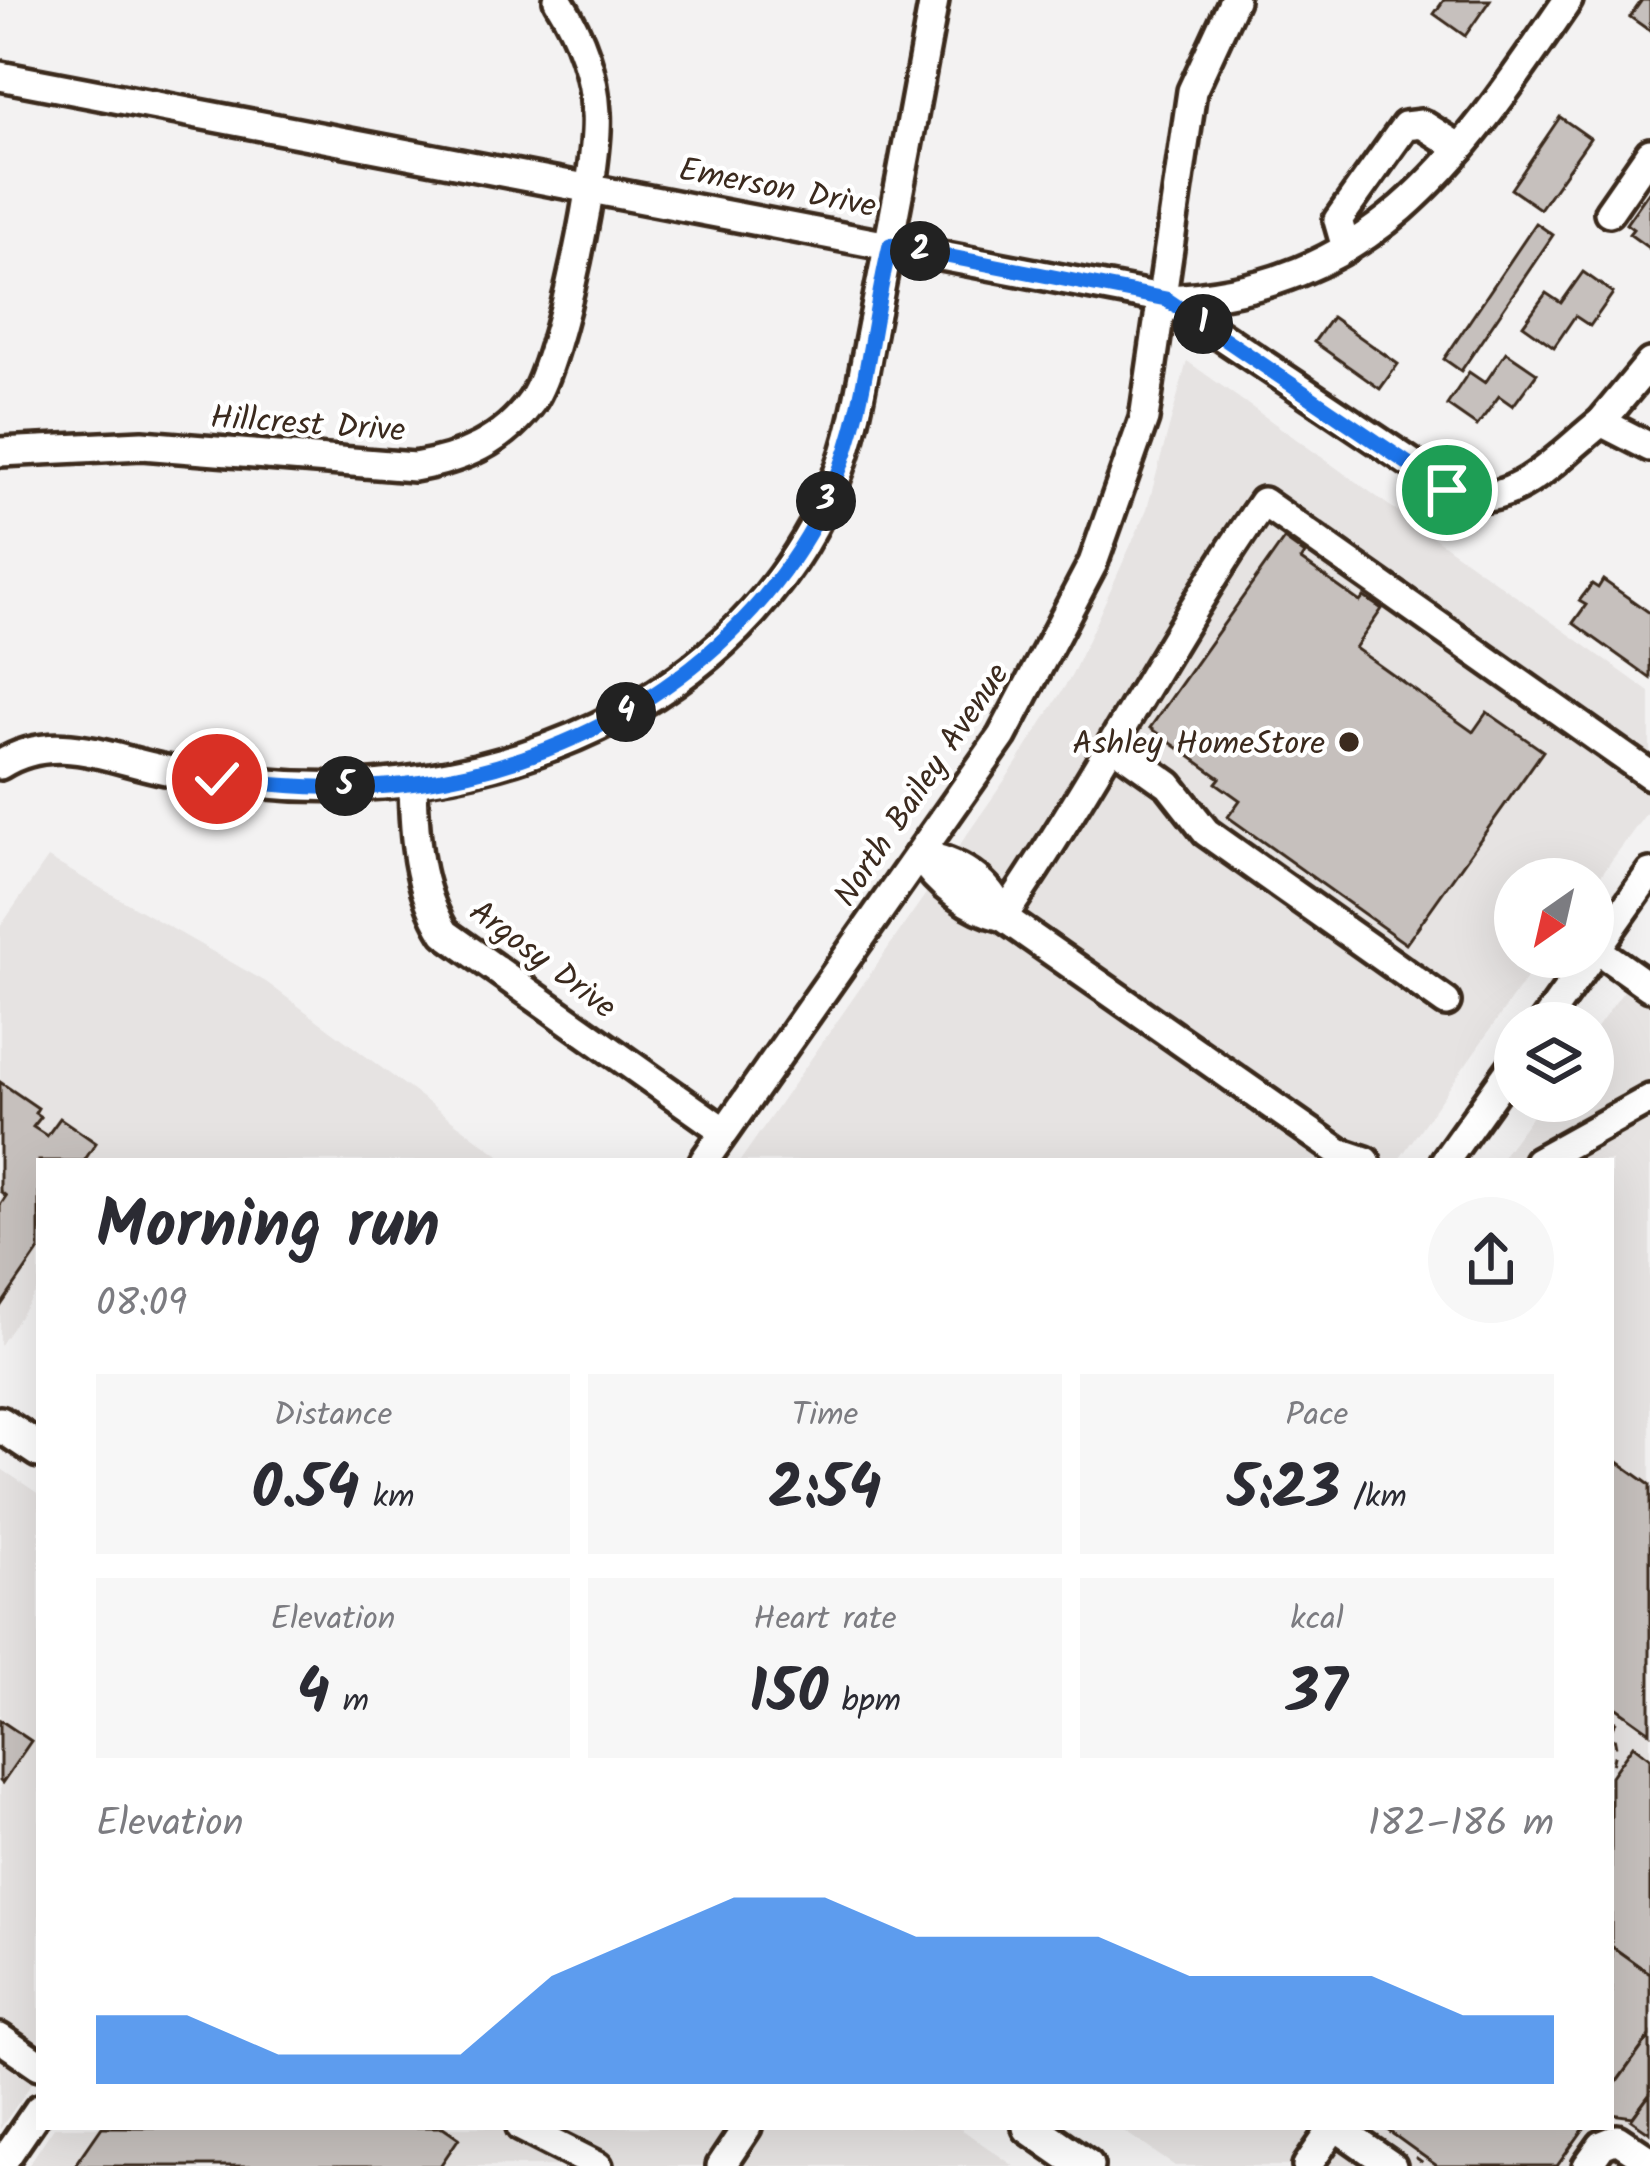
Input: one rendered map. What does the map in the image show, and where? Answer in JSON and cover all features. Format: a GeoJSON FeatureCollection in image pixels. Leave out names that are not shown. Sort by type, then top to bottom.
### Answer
{"type":"FeatureCollection","features":[{"type":"Feature","properties":{"kind":"main road"},"geometry":{"type":"LineString","coordinates":[[0,1424],[36,1448]]}},
{"type":"Feature","properties":{"kind":"main road"},"geometry":{"type":"LineString","coordinates":[[1034,2130],[1086,2166]]}},
{"type":"Feature","properties":{"kind":"street","name":"Hillcrest Drive"},"geometry":{"type":"LineString","coordinates":[[0,452],[142,445],[377,467],[431,464],[472,452],[516,421],[542,382],[588,188],[596,130],[591,76],[558,0]]}},
{"type":"Feature","properties":{"kind":"street"},"geometry":{"type":"LineString","coordinates":[[0,765],[31,750],[58,746],[254,783],[413,783],[522,760],[605,725],[694,665],[774,585],[820,515],[842,461],[890,245],[934,0]]}},
{"type":"Feature","properties":{"kind":"street","name":"North Bailey Avenue"},"geometry":{"type":"LineString","coordinates":[[706,1158],[1002,736],[1093,562],[1144,419],[1166,299],[1183,130],[1208,48],[1234,0]]}},
{"type":"Feature","properties":{"kind":"street","name":"Emerson Drive"},"geometry":{"type":"LineString","coordinates":[[0,76],[1166,299],[1229,296],[1270,284],[1346,248],[1413,200],[1460,148],[1568,0]]}},
{"type":"Feature","properties":{"kind":"street"},"geometry":{"type":"LineString","coordinates":[[1346,248],[1338,220],[1406,126],[1422,124],[1460,148]]}},
{"type":"Feature","properties":{"kind":"street"},"geometry":{"type":"LineString","coordinates":[[1610,212],[1650,154]]}},
{"type":"Feature","properties":{"kind":"street"},"geometry":{"type":"LineString","coordinates":[[1166,299],[1462,497],[1479,500],[1511,493],[1645,381]]}},
{"type":"Feature","properties":{"kind":"street"},"geometry":{"type":"LineString","coordinates":[[1600,422],[1650,447]]}},
{"type":"Feature","properties":{"kind":"street"},"geometry":{"type":"LineString","coordinates":[[1003,916],[1084,799],[1198,596],[1263,502],[1650,775]]}},
{"type":"Feature","properties":{"kind":"street"},"geometry":{"type":"LineString","coordinates":[[1114,746],[1168,785],[1206,832],[1446,1002]]}},
{"type":"Feature","properties":{"kind":"street","name":"Argosy Drive"},"geometry":{"type":"LineString","coordinates":[[413,783],[418,857],[433,915],[445,933],[724,1131]]}},
{"type":"Feature","properties":{"kind":"street"},"geometry":{"type":"LineString","coordinates":[[919,855],[945,859],[995,893],[1003,916],[1341,1156]]}},
{"type":"Feature","properties":{"kind":"street"},"geometry":{"type":"LineString","coordinates":[[1614,924],[1650,873]]}},
{"type":"Feature","properties":{"kind":"street"},"geometry":{"type":"LineString","coordinates":[[1614,966],[1650,986]]}},
{"type":"Feature","properties":{"kind":"street"},"geometry":{"type":"LineString","coordinates":[[1447,1158],[1494,1092]]}},
{"type":"Feature","properties":{"kind":"street"},"geometry":{"type":"LineString","coordinates":[[1543,1158],[1650,1099]]}},
{"type":"Feature","properties":{"kind":"street"},"geometry":{"type":"LineString","coordinates":[[0,2038],[36,2063]]}},
{"type":"Feature","properties":{"kind":"street"},"geometry":{"type":"LineString","coordinates":[[0,2166],[36,2113]]}},
{"type":"Feature","properties":{"kind":"street"},"geometry":{"type":"LineString","coordinates":[[527,2130],[598,2166]]}},
{"type":"Feature","properties":{"kind":"street"},"geometry":{"type":"LineString","coordinates":[[721,2166],[745,2130]]}},
{"type":"Feature","properties":{"kind":"street"},"geometry":{"type":"LineString","coordinates":[[1306,2166],[1333,2130]]}},
{"type":"Feature","properties":{"kind":"street"},"geometry":{"type":"LineString","coordinates":[[1339,2130],[1392,2166]]}},
{"type":"Feature","properties":{"kind":"street"},"geometry":{"type":"LineString","coordinates":[[1587,2166],[1603,2145],[1617,2139],[1650,2161]]}},
{"type":"Feature","properties":{"kind":"path"},"geometry":{"type":"LineString","coordinates":[[1614,1724],[1623,1712]]}},
{"type":"Feature","properties":{"kind":"shaded area"},"geometry":{"type":"Polygon","coordinates":[[[1187,361],[1650,692],[1650,808],[1613,858],[1494,858],[1494,978],[1526,978],[1509,1002],[1494,1002],[1494,1024],[1400,1158],[742,1158],[1016,764],[1072,675],[1147,509],[1187,361]]]}},
{"type":"Feature","properties":{"kind":"shaded area"},"geometry":{"type":"Polygon","coordinates":[[[48,858],[266,982],[503,1158],[36,1158],[36,1292],[0,1346],[0,927],[48,858]]]}},
{"type":"Feature","properties":{"kind":"shaded area"},"geometry":{"type":"Polygon","coordinates":[[[1650,955],[1650,2166],[1175,2166],[1122,2130],[1614,2130],[1614,1158],[1501,1158],[1528,1122],[1614,1122],[1614,1004],[1650,955]]]}},
{"type":"Feature","properties":{"kind":"shaded area"},"geometry":{"type":"Polygon","coordinates":[[[0,1468],[36,1492],[36,2077],[0,2129],[0,1468]]]}},
{"type":"Feature","properties":{"kind":"shaded area"},"geometry":{"type":"Polygon","coordinates":[[[52,2130],[962,2130],[1014,2166],[28,2166],[52,2130]]]}},
{"type":"Feature","properties":{"kind":"building"},"geometry":{"type":"Polygon","coordinates":[[[1444,0],[1490,0],[1465,36],[1434,14],[1444,0]]]}},
{"type":"Feature","properties":{"kind":"building"},"geometry":{"type":"Polygon","coordinates":[[[1642,0],[1650,0],[1650,31],[1630,17],[1642,0]]]}},
{"type":"Feature","properties":{"kind":"building"},"geometry":{"type":"Polygon","coordinates":[[[1560,117],[1590,138],[1540,209],[1511,189],[1560,117]]]}},
{"type":"Feature","properties":{"kind":"building"},"geometry":{"type":"Polygon","coordinates":[[[1650,190],[1650,249],[1629,234],[1633,229],[1626,224],[1650,190]]]}},
{"type":"Feature","properties":{"kind":"building"},"geometry":{"type":"Polygon","coordinates":[[[1536,223],[1553,235],[1461,371],[1444,359],[1536,223]]]}},
{"type":"Feature","properties":{"kind":"building"},"geometry":{"type":"Polygon","coordinates":[[[1583,272],[1613,293],[1590,326],[1575,316],[1554,347],[1523,325],[1546,293],[1561,303],[1583,272]]]}},
{"type":"Feature","properties":{"kind":"building"},"geometry":{"type":"Polygon","coordinates":[[[1332,317],[1398,364],[1380,389],[1314,342],[1332,317]]]}},
{"type":"Feature","properties":{"kind":"building"},"geometry":{"type":"Polygon","coordinates":[[[1506,352],[1537,373],[1513,406],[1499,396],[1477,426],[1447,405],[1469,372],[1485,383],[1506,352]]]}},
{"type":"Feature","properties":{"kind":"building","name":"Ashley HomeStore"},"geometry":{"type":"Polygon","coordinates":[[[1284,539],[1305,554],[1301,560],[1360,602],[1364,597],[1382,609],[1355,648],[1473,732],[1487,712],[1543,751],[1406,944],[1228,817],[1240,800],[1216,783],[1220,778],[1150,728],[1284,539]]]}},
{"type":"Feature","properties":{"kind":"building"},"geometry":{"type":"Polygon","coordinates":[[[1603,580],[1650,613],[1650,678],[1573,623],[1586,605],[1579,601],[1592,584],[1598,588],[1603,580]]]}},
{"type":"Feature","properties":{"kind":"building"},"geometry":{"type":"Polygon","coordinates":[[[0,1082],[38,1108],[35,1113],[41,1117],[33,1127],[47,1136],[60,1118],[96,1143],[86,1158],[36,1158],[36,1254],[0,1307],[0,1205],[6,1196],[0,1191],[0,1082]]]}},
{"type":"Feature","properties":{"kind":"building"},"geometry":{"type":"Polygon","coordinates":[[[1614,1459],[1650,1485],[1650,1732],[1614,1706],[1614,1459]]]}},
{"type":"Feature","properties":{"kind":"building"},"geometry":{"type":"Polygon","coordinates":[[[0,1720],[31,1741],[2,1783],[0,1781],[0,1720]]]}},
{"type":"Feature","properties":{"kind":"building"},"geometry":{"type":"Polygon","coordinates":[[[1633,1745],[1650,1758],[1650,1974],[1614,1948],[1614,1772],[1633,1745]]]}},
{"type":"Feature","properties":{"kind":"building"},"geometry":{"type":"Polygon","coordinates":[[[1614,1948],[1650,1974],[1650,2036],[1614,2086],[1614,1948]]]}},
{"type":"Feature","properties":{"kind":"building"},"geometry":{"type":"Polygon","coordinates":[[[1650,2036],[1650,2094],[1633,2117],[1614,2114],[1614,2086],[1650,2036]]]}},
{"type":"Feature","properties":{"kind":"building"},"geometry":{"type":"Polygon","coordinates":[[[1650,2094],[1650,2133],[1631,2120],[1650,2094]]]}},
{"type":"Feature","properties":{"kind":"building"},"geometry":{"type":"Polygon","coordinates":[[[100,2130],[447,2130],[459,2138],[440,2166],[75,2166],[100,2130]]]}},
{"type":"Feature","properties":{"kind":"building"},"geometry":{"type":"Polygon","coordinates":[[[1387,2130],[1583,2130],[1557,2166],[1437,2166],[1387,2130]]]}},
{"type":"Feature","properties":{"kind":"place","name":"Ashley HomeStore"},"geometry":{"type":"Point","coordinates":[1349,742]}},
{"type":"Feature","properties":{"kind":"route"},"geometry":{"type":"LineString","coordinates":[[217,779],[328,787],[413,783],[468,774],[574,740],[651,697],[694,665],[774,585],[820,515],[848,443],[890,245],[1166,299],[1447,490]]}}]}
